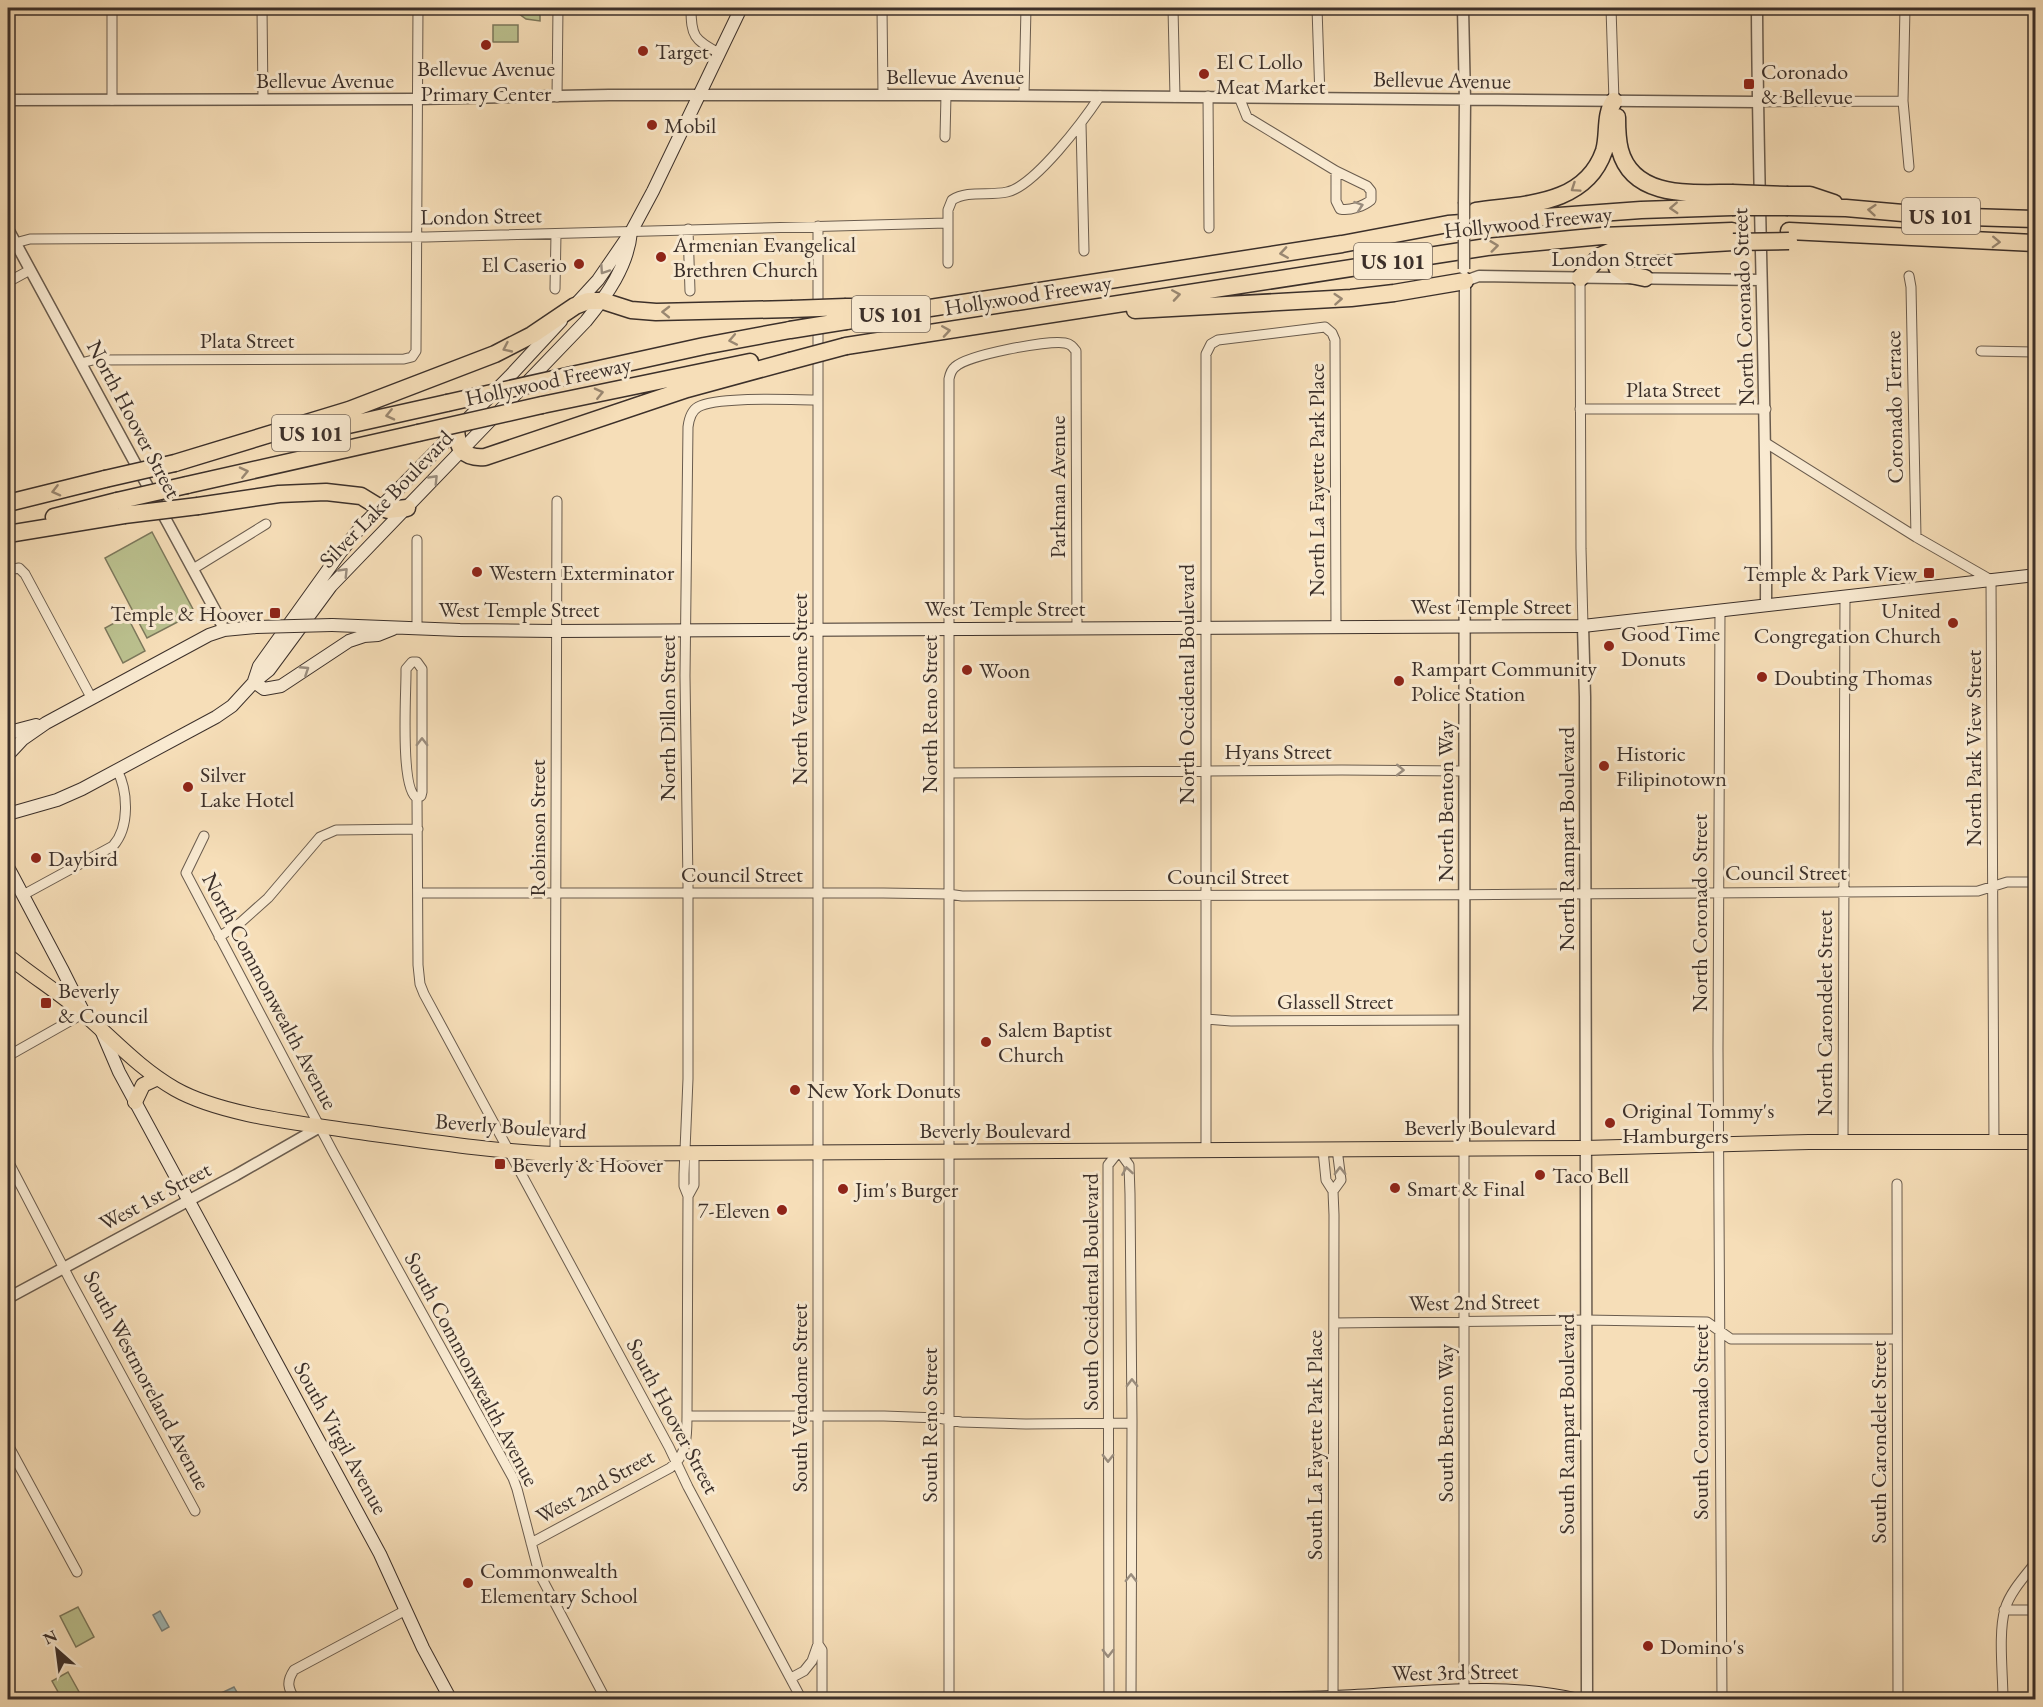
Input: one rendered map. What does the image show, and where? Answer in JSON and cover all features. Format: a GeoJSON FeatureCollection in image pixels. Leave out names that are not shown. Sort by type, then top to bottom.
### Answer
{"type":"FeatureCollection","features":[{"type":"Feature","properties":{"kind":"highway"},"geometry":{"type":"LineString","coordinates":[[1614,101],[1617,109],[1620,151],[1631,170],[1644,183],[1665,190],[1732,200]]}},
{"type":"Feature","properties":{"kind":"highway"},"geometry":{"type":"LineString","coordinates":[[1448,224],[1476,211],[1549,201],[1574,190],[1591,173],[1603,153],[1609,108],[1614,101]]}},
{"type":"Feature","properties":{"kind":"highway","name":"Hollywood Freeway"},"geometry":{"type":"LineString","coordinates":[[8,503],[175,463],[663,354],[790,330],[846,314],[935,306],[1342,244],[1448,224],[1732,200],[1788,201],[1947,216],[2036,219]]}},
{"type":"Feature","properties":{"kind":"highway","name":"Hollywood Freeway"},"geometry":{"type":"LineString","coordinates":[[8,532],[121,508],[187,485],[542,405],[846,346],[1487,247],[1602,236],[1733,236]]}},
{"type":"Feature","properties":{"kind":"highway"},"geometry":{"type":"LineString","coordinates":[[1580,278],[1600,256],[1617,249],[1733,236]]}},
{"type":"Feature","properties":{"kind":"highway","name":"US 101"},"geometry":{"type":"LineString","coordinates":[[1733,236],[1896,237],[2036,243]]}},
{"type":"Feature","properties":{"kind":"highway"},"geometry":{"type":"LineString","coordinates":[[1627,248],[1622,250],[1616,258],[1617,268],[1626,274],[1645,278]]}},
{"type":"Feature","properties":{"kind":"highway"},"geometry":{"type":"LineString","coordinates":[[1056,313],[1167,309],[1394,293],[1465,275]]}},
{"type":"Feature","properties":{"kind":"highway"},"geometry":{"type":"LineString","coordinates":[[175,463],[349,410],[495,354],[532,335],[575,306],[588,302],[603,301],[632,310],[656,312],[791,309],[846,314]]}},
{"type":"Feature","properties":{"kind":"highway"},"geometry":{"type":"LineString","coordinates":[[456,429],[457,441],[462,451],[469,456],[476,458],[495,455],[687,389],[790,358]]}},
{"type":"Feature","properties":{"kind":"highway"},"geometry":{"type":"LineString","coordinates":[[121,508],[198,506],[279,495],[326,492],[361,496],[388,510],[407,508]]}},
{"type":"Feature","properties":{"kind":"main road","name":"Silver Lake Boulevard"},"geometry":{"type":"LineString","coordinates":[[254,682],[259,666],[340,553],[380,507],[510,376],[598,280],[631,232],[653,191],[741,8]]}},
{"type":"Feature","properties":{"kind":"main road","name":"Silver Lake Boulevard"},"geometry":{"type":"LineString","coordinates":[[8,814],[57,800],[117,770],[216,717],[242,697],[254,682],[269,670],[331,586],[603,301],[629,249],[631,232]]}},
{"type":"Feature","properties":{"kind":"main road","name":"West Temple Street"},"geometry":{"type":"LineString","coordinates":[[8,755],[23,739],[46,723],[209,636],[224,630],[255,627],[332,625],[556,631],[1583,626],[2036,575]]}},
{"type":"Feature","properties":{"kind":"main road"},"geometry":{"type":"LineString","coordinates":[[254,682],[264,689],[281,686],[349,641],[364,636],[378,635],[396,628]]}},
{"type":"Feature","properties":{"kind":"main road"},"geometry":{"type":"LineString","coordinates":[[8,735],[17,730],[46,723]]}},
{"type":"Feature","properties":{"kind":"main road"},"geometry":{"type":"LineString","coordinates":[[8,867],[84,1013]]}},
{"type":"Feature","properties":{"kind":"main road","name":"Beverly Boulevard"},"geometry":{"type":"LineString","coordinates":[[8,956],[84,1013],[158,1078],[209,1104],[320,1127],[508,1152],[555,1155],[1330,1150],[1464,1147],[1584,1148],[1843,1142],[2036,1142]]}},
{"type":"Feature","properties":{"kind":"main road","name":"South Virgil Avenue"},"geometry":{"type":"LineString","coordinates":[[101,1030],[119,1072],[380,1554],[451,1700]]}},
{"type":"Feature","properties":{"kind":"main road"},"geometry":{"type":"LineString","coordinates":[[135,1102],[143,1085],[158,1078]]}},
{"type":"Feature","properties":{"kind":"main road","name":"West 3rd Street"},"geometry":{"type":"LineString","coordinates":[[1080,1700],[1333,1698],[1464,1695],[1521,1691],[1555,1694],[1579,1700]]}},
{"type":"Feature","properties":{"kind":"street"},"geometry":{"type":"LineString","coordinates":[[112,8],[112,100]]}},
{"type":"Feature","properties":{"kind":"street"},"geometry":{"type":"LineString","coordinates":[[262,8],[263,99]]}},
{"type":"Feature","properties":{"kind":"street"},"geometry":{"type":"LineString","coordinates":[[416,237],[418,8]]}},
{"type":"Feature","properties":{"kind":"street"},"geometry":{"type":"LineString","coordinates":[[557,97],[558,8]]}},
{"type":"Feature","properties":{"kind":"street"},"geometry":{"type":"LineString","coordinates":[[691,8],[693,33],[702,44],[719,53]]}},
{"type":"Feature","properties":{"kind":"street"},"geometry":{"type":"LineString","coordinates":[[882,8],[883,95]]}},
{"type":"Feature","properties":{"kind":"street"},"geometry":{"type":"LineString","coordinates":[[1024,95],[1026,8]]}},
{"type":"Feature","properties":{"kind":"street"},"geometry":{"type":"LineString","coordinates":[[1173,8],[1175,97]]}},
{"type":"Feature","properties":{"kind":"street"},"geometry":{"type":"LineString","coordinates":[[1317,8],[1320,98]]}},
{"type":"Feature","properties":{"kind":"street","name":"North Benton Way"},"geometry":{"type":"LineString","coordinates":[[1463,8],[1466,469],[1463,771],[1464,1147]]}},
{"type":"Feature","properties":{"kind":"street"},"geometry":{"type":"LineString","coordinates":[[1611,8],[1614,101]]}},
{"type":"Feature","properties":{"kind":"street","name":"North Coronado Street"},"geometry":{"type":"LineString","coordinates":[[1756,8],[1766,409],[1766,605]]}},
{"type":"Feature","properties":{"kind":"street"},"geometry":{"type":"LineString","coordinates":[[1905,8],[1903,101],[1909,167]]}},
{"type":"Feature","properties":{"kind":"street","name":"Bellevue Avenue"},"geometry":{"type":"LineString","coordinates":[[8,100],[417,99],[609,95],[1024,95],[1465,101],[1903,101]]}},
{"type":"Feature","properties":{"kind":"street"},"geometry":{"type":"LineString","coordinates":[[945,137],[946,95]]}},
{"type":"Feature","properties":{"kind":"street"},"geometry":{"type":"LineString","coordinates":[[948,264],[948,206],[952,200],[968,195],[1006,192],[1023,186],[1082,123],[1100,96]]}},
{"type":"Feature","properties":{"kind":"street"},"geometry":{"type":"LineString","coordinates":[[1208,96],[1209,228]]}},
{"type":"Feature","properties":{"kind":"street"},"geometry":{"type":"LineString","coordinates":[[1239,97],[1246,117],[1336,171],[1367,186],[1371,191],[1371,200],[1367,204],[1346,210],[1340,209],[1336,201],[1336,171]]}},
{"type":"Feature","properties":{"kind":"street"},"geometry":{"type":"LineString","coordinates":[[1082,123],[1084,251]]}},
{"type":"Feature","properties":{"kind":"street","name":"London Street"},"geometry":{"type":"LineString","coordinates":[[15,243],[30,239],[416,237],[947,223]]}},
{"type":"Feature","properties":{"kind":"street","name":"North Vendome Street"},"geometry":{"type":"LineString","coordinates":[[818,226],[818,1152]]}},
{"type":"Feature","properties":{"kind":"street","name":"North Hoover Street"},"geometry":{"type":"LineString","coordinates":[[8,229],[224,630]]}},
{"type":"Feature","properties":{"kind":"street"},"geometry":{"type":"LineString","coordinates":[[688,229],[690,291]]}},
{"type":"Feature","properties":{"kind":"street"},"geometry":{"type":"LineString","coordinates":[[555,289],[556,234]]}},
{"type":"Feature","properties":{"kind":"street","name":"Plata Street"},"geometry":{"type":"LineString","coordinates":[[81,363],[93,360],[404,359],[412,357],[416,351],[416,237]]}},
{"type":"Feature","properties":{"kind":"street"},"geometry":{"type":"LineString","coordinates":[[8,282],[30,270]]}},
{"type":"Feature","properties":{"kind":"street","name":"London Street"},"geometry":{"type":"LineString","coordinates":[[1465,275],[1761,280]]}},
{"type":"Feature","properties":{"kind":"street","name":"Coronado Terrace"},"geometry":{"type":"LineString","coordinates":[[1909,276],[1916,537]]}},
{"type":"Feature","properties":{"kind":"street","name":"North Rampart Boulevard"},"geometry":{"type":"LineString","coordinates":[[1580,278],[1585,697],[1584,1148]]}},
{"type":"Feature","properties":{"kind":"street","name":"North Occidental Boulevard"},"geometry":{"type":"LineString","coordinates":[[1206,1150],[1206,354],[1218,340],[1325,327],[1332,333]]}},
{"type":"Feature","properties":{"kind":"street","name":"North La Fayette Park Place"},"geometry":{"type":"LineString","coordinates":[[1332,333],[1335,340],[1336,627]]}},
{"type":"Feature","properties":{"kind":"street","name":"North Reno Street"},"geometry":{"type":"LineString","coordinates":[[950,1151],[948,630],[950,372],[959,363],[1029,344],[1064,343],[1073,347]]}},
{"type":"Feature","properties":{"kind":"street","name":"Parkman Avenue"},"geometry":{"type":"LineString","coordinates":[[1073,347],[1077,356],[1077,628]]}},
{"type":"Feature","properties":{"kind":"street"},"geometry":{"type":"LineString","coordinates":[[1981,351],[2036,352]]}},
{"type":"Feature","properties":{"kind":"street","name":"North Dillon Street"},"geometry":{"type":"LineString","coordinates":[[677,1463],[685,1449],[687,1416],[688,1196],[684,1186],[689,1154],[686,630],[688,427],[691,414],[699,406],[719,401],[818,400]]}},
{"type":"Feature","properties":{"kind":"street","name":"Plata Street"},"geometry":{"type":"LineString","coordinates":[[1580,409],[1766,409]]}},
{"type":"Feature","properties":{"kind":"street"},"geometry":{"type":"LineString","coordinates":[[1766,443],[1916,537],[1991,580]]}},
{"type":"Feature","properties":{"kind":"street","name":"Robinson Street"},"geometry":{"type":"LineString","coordinates":[[555,1155],[557,501]]}},
{"type":"Feature","properties":{"kind":"street"},"geometry":{"type":"LineString","coordinates":[[193,569],[266,524]]}},
{"type":"Feature","properties":{"kind":"street"},"geometry":{"type":"LineString","coordinates":[[417,540],[417,629]]}},
{"type":"Feature","properties":{"kind":"street"},"geometry":{"type":"LineString","coordinates":[[8,570],[18,568],[25,574],[92,699]]}},
{"type":"Feature","properties":{"kind":"street","name":"North Park View Street"},"geometry":{"type":"LineString","coordinates":[[1991,580],[1994,1143]]}},
{"type":"Feature","properties":{"kind":"street","name":"North Carondelet Street"},"geometry":{"type":"LineString","coordinates":[[1843,1142],[1845,596]]}},
{"type":"Feature","properties":{"kind":"street","name":"North Coronado Street"},"geometry":{"type":"LineString","coordinates":[[1719,1145],[1720,610]]}},
{"type":"Feature","properties":{"kind":"street"},"geometry":{"type":"LineString","coordinates":[[412,662],[417,662],[422,669],[422,792],[417,798],[412,796],[409,789],[406,768],[406,674],[408,665],[412,662]]}},
{"type":"Feature","properties":{"kind":"street"},"geometry":{"type":"LineString","coordinates":[[23,895],[113,846],[119,840],[124,825],[123,785],[117,770]]}},
{"type":"Feature","properties":{"kind":"street","name":"Hyans Street"},"geometry":{"type":"LineString","coordinates":[[949,773],[1463,771]]}},
{"type":"Feature","properties":{"kind":"street"},"geometry":{"type":"LineString","coordinates":[[417,798],[420,984],[508,1152]]}},
{"type":"Feature","properties":{"kind":"street"},"geometry":{"type":"LineString","coordinates":[[219,937],[261,905],[320,837],[336,830],[418,829]]}},
{"type":"Feature","properties":{"kind":"street","name":"North Commonwealth Avenue"},"geometry":{"type":"LineString","coordinates":[[204,836],[186,873],[320,1127]]}},
{"type":"Feature","properties":{"kind":"street","name":"Council Street"},"geometry":{"type":"LineString","coordinates":[[419,893],[1464,896],[1585,893],[1978,891],[2007,882],[2036,882]]}},
{"type":"Feature","properties":{"kind":"street"},"geometry":{"type":"LineString","coordinates":[[8,1056],[84,1013]]}},
{"type":"Feature","properties":{"kind":"street","name":"Glassell Street"},"geometry":{"type":"LineString","coordinates":[[1206,1018],[1231,1021],[1464,1020]]}},
{"type":"Feature","properties":{"kind":"street","name":"West 1st Street"},"geometry":{"type":"LineString","coordinates":[[8,1298],[320,1127]]}},
{"type":"Feature","properties":{"kind":"street","name":"South Commonwealth Avenue"},"geometry":{"type":"LineString","coordinates":[[320,1127],[513,1479],[535,1560],[545,1587],[606,1700]]}},
{"type":"Feature","properties":{"kind":"street","name":"South Coronado Street"},"geometry":{"type":"LineString","coordinates":[[1719,1145],[1722,1700]]}},
{"type":"Feature","properties":{"kind":"street","name":"South Benton Way"},"geometry":{"type":"LineString","coordinates":[[1464,1147],[1464,1695]]}},
{"type":"Feature","properties":{"kind":"street","name":"South Rampart Boulevard"},"geometry":{"type":"LineString","coordinates":[[1584,1148],[1587,1700]]}},
{"type":"Feature","properties":{"kind":"street","name":"South La Fayette Park Place"},"geometry":{"type":"LineString","coordinates":[[1330,1150],[1326,1180],[1333,1191],[1333,1698]]}},
{"type":"Feature","properties":{"kind":"street","name":"South La Fayette Park Place"},"geometry":{"type":"LineString","coordinates":[[1330,1150],[1341,1180],[1333,1191]]}},
{"type":"Feature","properties":{"kind":"street","name":"South Reno Street"},"geometry":{"type":"LineString","coordinates":[[949,1700],[950,1151]]}},
{"type":"Feature","properties":{"kind":"street","name":"South Occidental Boulevard"},"geometry":{"type":"LineString","coordinates":[[1109,1699],[1108,1165],[1119,1151],[1129,1165],[1132,1424],[1131,1699]]}},
{"type":"Feature","properties":{"kind":"street","name":"South Hoover Street"},"geometry":{"type":"LineString","coordinates":[[508,1152],[677,1463],[802,1700]]}},
{"type":"Feature","properties":{"kind":"street","name":"South Vendome Street"},"geometry":{"type":"LineString","coordinates":[[818,1152],[818,1644],[822,1650],[822,1700]]}},
{"type":"Feature","properties":{"kind":"street","name":"South Westmoreland Avenue"},"geometry":{"type":"LineString","coordinates":[[8,1161],[195,1511]]}},
{"type":"Feature","properties":{"kind":"street","name":"South Carondelet Street"},"geometry":{"type":"LineString","coordinates":[[1897,1184],[1898,1700]]}},
{"type":"Feature","properties":{"kind":"street","name":"West 2nd Street"},"geometry":{"type":"LineString","coordinates":[[1334,1323],[1585,1320],[1707,1322],[1731,1339],[1897,1339]]}},
{"type":"Feature","properties":{"kind":"street"},"geometry":{"type":"LineString","coordinates":[[687,1416],[884,1416],[962,1422],[1132,1424]]}},
{"type":"Feature","properties":{"kind":"street"},"geometry":{"type":"LineString","coordinates":[[8,1445],[77,1572]]}},
{"type":"Feature","properties":{"kind":"street","name":"West 2nd Street"},"geometry":{"type":"LineString","coordinates":[[531,1543],[677,1463]]}},
{"type":"Feature","properties":{"kind":"street"},"geometry":{"type":"LineString","coordinates":[[2003,1700],[2002,1626],[2004,1610],[2009,1599],[2036,1562]]}},
{"type":"Feature","properties":{"kind":"street"},"geometry":{"type":"LineString","coordinates":[[295,1700],[288,1688],[288,1679],[294,1670],[406,1610]]}},
{"type":"Feature","properties":{"kind":"street"},"geometry":{"type":"LineString","coordinates":[[2004,1610],[2036,1610]]}},
{"type":"Feature","properties":{"kind":"street"},"geometry":{"type":"LineString","coordinates":[[791,1678],[804,1671],[812,1661],[818,1644]]}},
{"type":"Feature","properties":{"kind":"green space"},"geometry":{"type":"Polygon","coordinates":[[[511,8],[540,8],[540,21],[526,19],[511,8]]]}},
{"type":"Feature","properties":{"kind":"green space"},"geometry":{"type":"Polygon","coordinates":[[[493,25],[518,25],[518,42],[493,42],[493,25]]]}},
{"type":"Feature","properties":{"kind":"green space"},"geometry":{"type":"Polygon","coordinates":[[[152,532],[195,613],[147,638],[105,558],[152,532]]]}},
{"type":"Feature","properties":{"kind":"green space"},"geometry":{"type":"Polygon","coordinates":[[[127,616],[145,651],[123,663],[105,628],[127,616]]]}},
{"type":"Feature","properties":{"kind":"green space"},"geometry":{"type":"Polygon","coordinates":[[[78,1607],[94,1637],[76,1647],[60,1616],[78,1607]]]}},
{"type":"Feature","properties":{"kind":"green space"},"geometry":{"type":"Polygon","coordinates":[[[68,1672],[83,1699],[62,1699],[52,1681],[68,1672]]]}},
{"type":"Feature","properties":{"kind":"water"},"geometry":{"type":"Polygon","coordinates":[[[160,1611],[169,1627],[162,1631],[153,1615],[160,1611]]]}},
{"type":"Feature","properties":{"kind":"water"},"geometry":{"type":"Polygon","coordinates":[[[234,1687],[238,1694],[228,1699],[205,1698],[215,1693],[217,1695],[234,1687]]]}},
{"type":"Feature","properties":{"kind":"place","name":"Bellevue Avenue Primary Center"},"geometry":{"type":"Point","coordinates":[486,45]}},
{"type":"Feature","properties":{"kind":"place","name":"Target"},"geometry":{"type":"Point","coordinates":[643,51]}},
{"type":"Feature","properties":{"kind":"place","name":"El C Lollo Meat Market"},"geometry":{"type":"Point","coordinates":[1204,74]}},
{"type":"Feature","properties":{"kind":"place","name":"Coronado & Bellevue"},"geometry":{"type":"Point","coordinates":[1749,84]}},
{"type":"Feature","properties":{"kind":"place","name":"Mobil"},"geometry":{"type":"Point","coordinates":[652,125]}},
{"type":"Feature","properties":{"kind":"place","name":"Armenian Evangelical Brethren Church"},"geometry":{"type":"Point","coordinates":[661,257]}},
{"type":"Feature","properties":{"kind":"place","name":"El Caserio"},"geometry":{"type":"Point","coordinates":[579,264]}},
{"type":"Feature","properties":{"kind":"place","name":"Western Exterminator"},"geometry":{"type":"Point","coordinates":[477,572]}},
{"type":"Feature","properties":{"kind":"place","name":"Temple & Park View"},"geometry":{"type":"Point","coordinates":[1929,573]}},
{"type":"Feature","properties":{"kind":"place","name":"Temple & Hoover"},"geometry":{"type":"Point","coordinates":[275,613]}},
{"type":"Feature","properties":{"kind":"place","name":"United Congregation Church"},"geometry":{"type":"Point","coordinates":[1953,623]}},
{"type":"Feature","properties":{"kind":"place","name":"Good Time Donuts"},"geometry":{"type":"Point","coordinates":[1609,646]}},
{"type":"Feature","properties":{"kind":"place","name":"Woon"},"geometry":{"type":"Point","coordinates":[967,670]}},
{"type":"Feature","properties":{"kind":"place","name":"Doubting Thomas"},"geometry":{"type":"Point","coordinates":[1762,677]}},
{"type":"Feature","properties":{"kind":"place","name":"Rampart Community Police Station"},"geometry":{"type":"Point","coordinates":[1399,681]}},
{"type":"Feature","properties":{"kind":"place","name":"Historic Filipinotown"},"geometry":{"type":"Point","coordinates":[1604,766]}},
{"type":"Feature","properties":{"kind":"place","name":"Silver Lake Hotel"},"geometry":{"type":"Point","coordinates":[188,787]}},
{"type":"Feature","properties":{"kind":"place","name":"Daybird"},"geometry":{"type":"Point","coordinates":[36,858]}},
{"type":"Feature","properties":{"kind":"place","name":"Beverly & Council"},"geometry":{"type":"Point","coordinates":[46,1003]}},
{"type":"Feature","properties":{"kind":"place","name":"Salem Baptist Church"},"geometry":{"type":"Point","coordinates":[986,1042]}},
{"type":"Feature","properties":{"kind":"place","name":"New York Donuts"},"geometry":{"type":"Point","coordinates":[795,1090]}},
{"type":"Feature","properties":{"kind":"place","name":"Original Tommy's Hamburgers"},"geometry":{"type":"Point","coordinates":[1610,1123]}},
{"type":"Feature","properties":{"kind":"place","name":"Beverly & Hoover"},"geometry":{"type":"Point","coordinates":[500,1164]}},
{"type":"Feature","properties":{"kind":"place","name":"Taco Bell"},"geometry":{"type":"Point","coordinates":[1540,1175]}},
{"type":"Feature","properties":{"kind":"place","name":"Smart & Final"},"geometry":{"type":"Point","coordinates":[1395,1188]}},
{"type":"Feature","properties":{"kind":"place","name":"Jim's Burger"},"geometry":{"type":"Point","coordinates":[843,1189]}},
{"type":"Feature","properties":{"kind":"place","name":"7-Eleven"},"geometry":{"type":"Point","coordinates":[782,1210]}},
{"type":"Feature","properties":{"kind":"place","name":"Commonwealth Elementary School"},"geometry":{"type":"Point","coordinates":[468,1583]}},
{"type":"Feature","properties":{"kind":"place","name":"Domino's"},"geometry":{"type":"Point","coordinates":[1648,1646]}}]}
